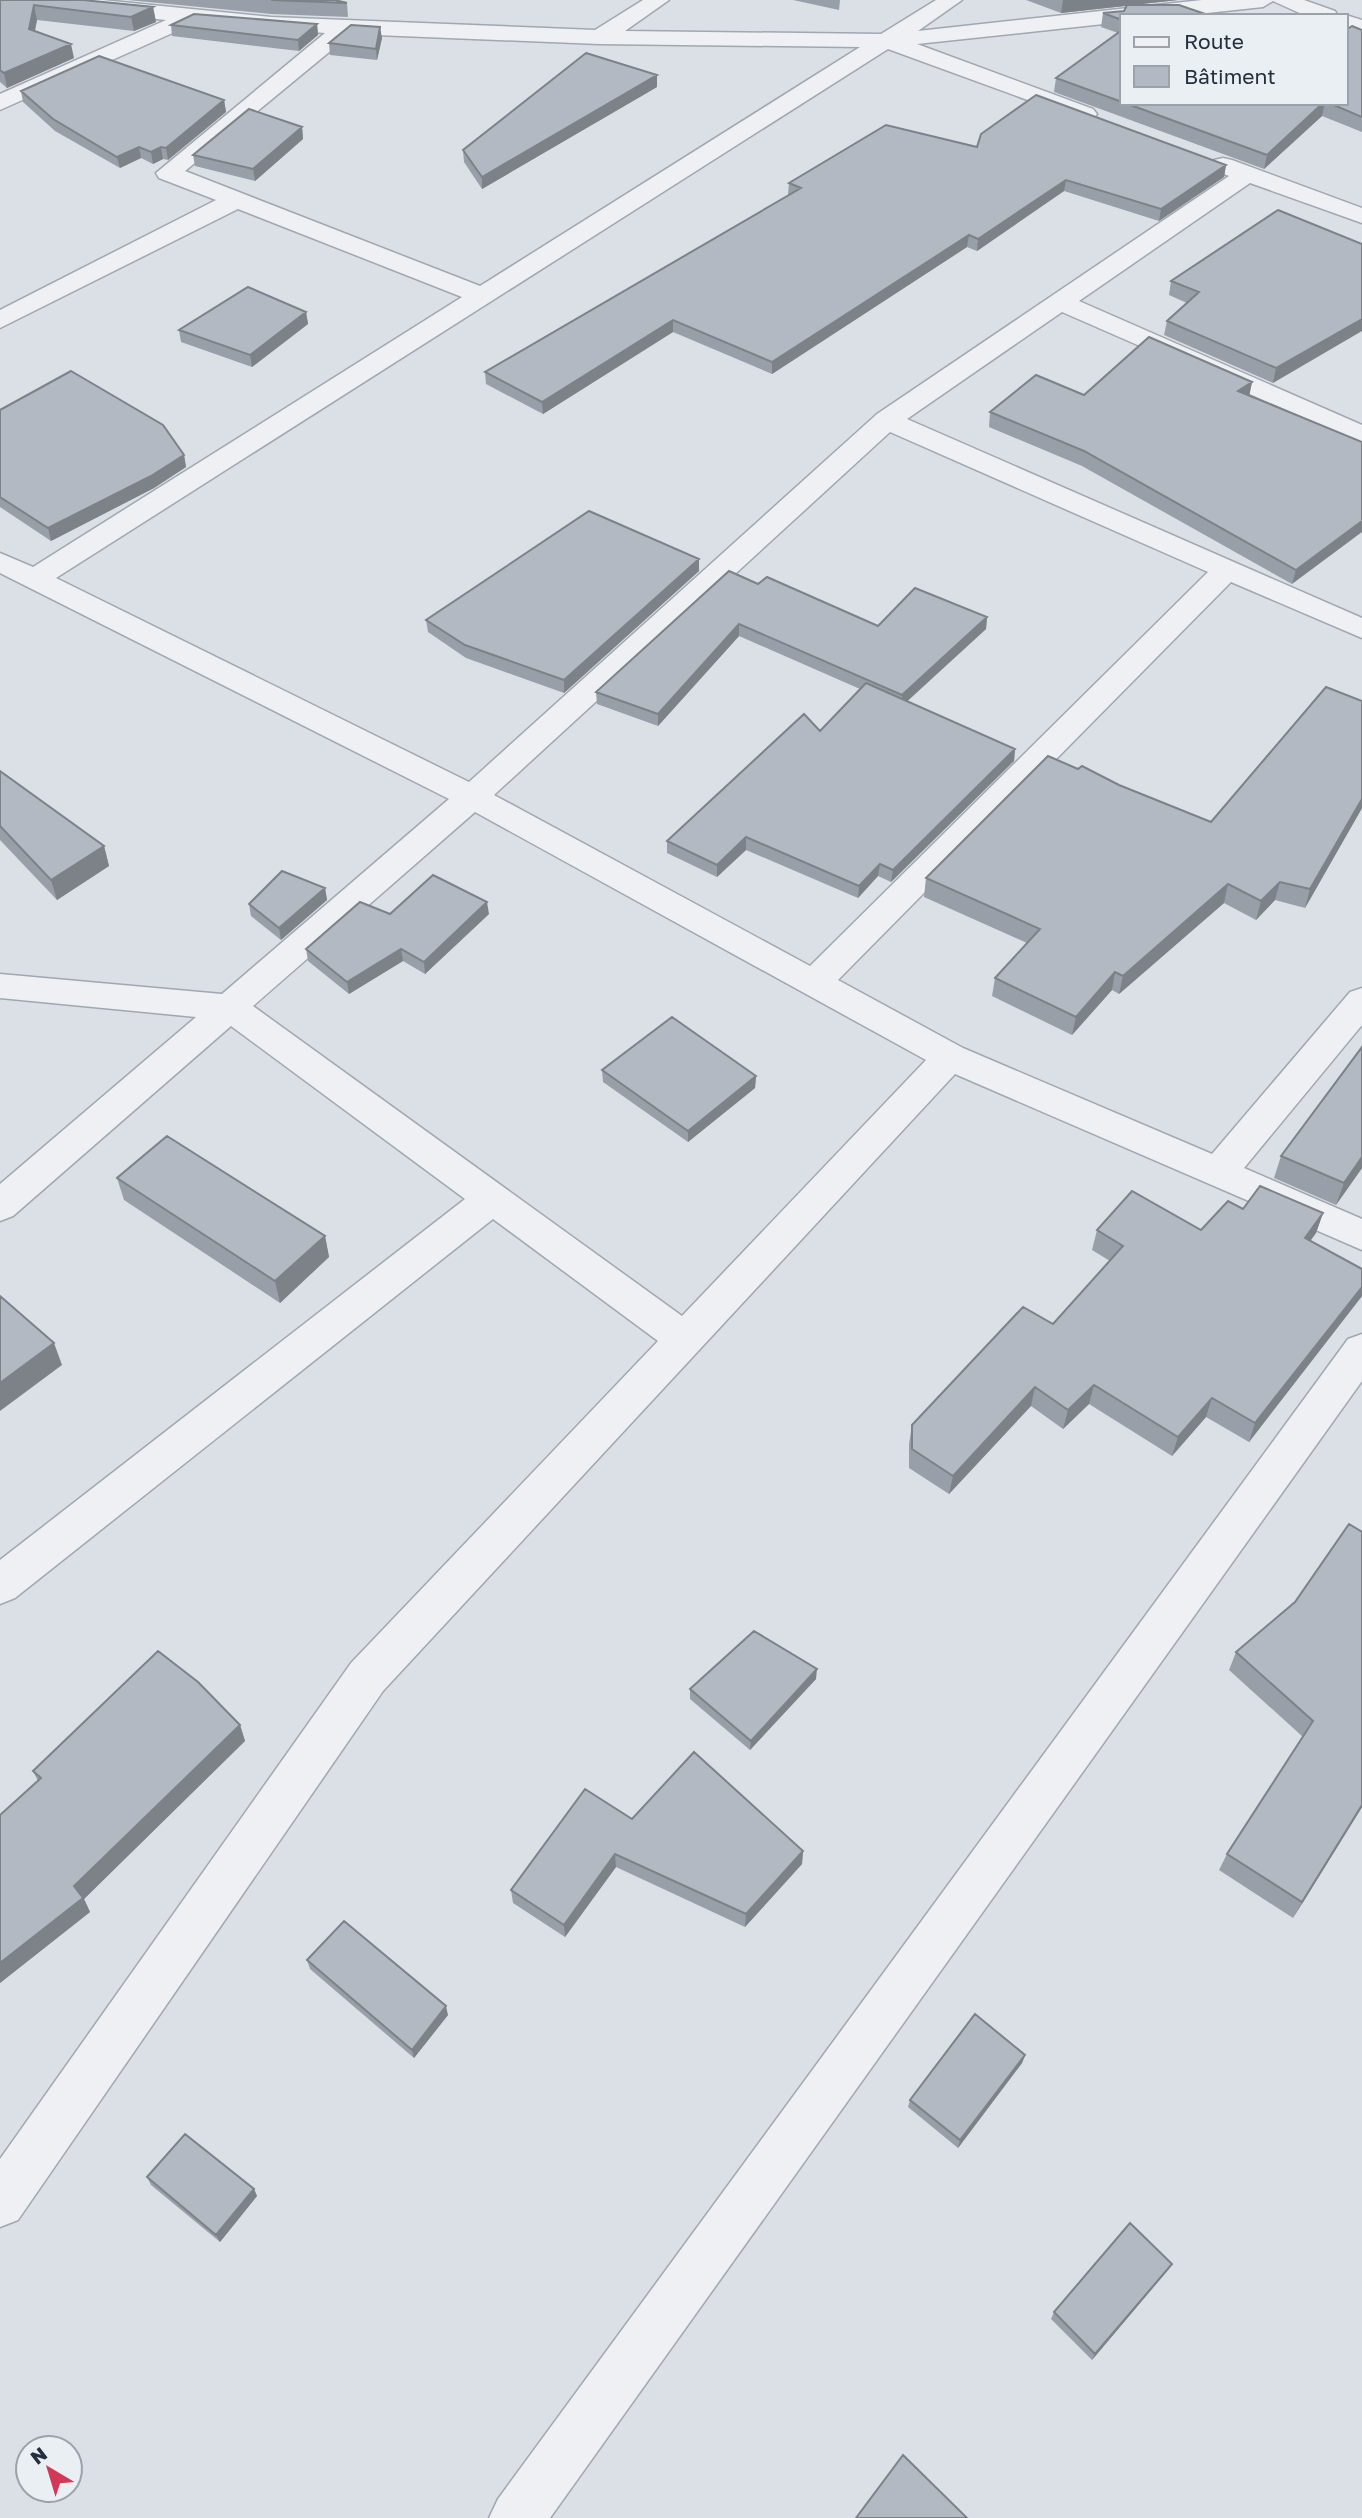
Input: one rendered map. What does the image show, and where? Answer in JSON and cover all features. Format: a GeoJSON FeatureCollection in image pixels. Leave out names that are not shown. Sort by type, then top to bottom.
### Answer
{"type":"FeatureCollection","features":[{"type":"Feature","properties":{"kind":"street"},"geometry":{"type":"LineString","coordinates":[[38,0],[271,24],[599,37],[886,41],[1120,14]]}},
{"type":"Feature","properties":{"kind":"street"},"geometry":{"type":"LineString","coordinates":[[599,37],[658,0]]}},
{"type":"Feature","properties":{"kind":"street"},"geometry":{"type":"LineString","coordinates":[[34,579],[951,0]]}},
{"type":"Feature","properties":{"kind":"street"},"geometry":{"type":"LineString","coordinates":[[1122,14],[1263,0]]}},
{"type":"Feature","properties":{"kind":"street"},"geometry":{"type":"LineString","coordinates":[[1283,0],[1322,14]]}},
{"type":"Feature","properties":{"kind":"street"},"geometry":{"type":"LineString","coordinates":[[271,24],[301,6]]}},
{"type":"Feature","properties":{"kind":"street"},"geometry":{"type":"LineString","coordinates":[[0,103],[190,17]]}},
{"type":"Feature","properties":{"kind":"street"},"geometry":{"type":"LineString","coordinates":[[346,27],[168,173],[482,296]]}},
{"type":"Feature","properties":{"kind":"street"},"geometry":{"type":"LineString","coordinates":[[886,41],[1106,122]]}},
{"type":"Feature","properties":{"kind":"street"},"geometry":{"type":"LineString","coordinates":[[1196,155],[1362,216]]}},
{"type":"Feature","properties":{"kind":"street"},"geometry":{"type":"LineString","coordinates":[[0,1206],[472,797],[887,420],[1248,174]]}},
{"type":"Feature","properties":{"kind":"street"},"geometry":{"type":"LineString","coordinates":[[0,320],[236,200]]}},
{"type":"Feature","properties":{"kind":"street"},"geometry":{"type":"LineString","coordinates":[[1060,302],[1362,435]]}},
{"type":"Feature","properties":{"kind":"street"},"geometry":{"type":"LineString","coordinates":[[887,420],[1362,629]]}},
{"type":"Feature","properties":{"kind":"street"},"geometry":{"type":"LineString","coordinates":[[0,562],[472,797],[950,1057],[1362,1235]]}},
{"type":"Feature","properties":{"kind":"street"},"geometry":{"type":"LineString","coordinates":[[814,983],[1227,570]]}},
{"type":"Feature","properties":{"kind":"street"},"geometry":{"type":"LineString","coordinates":[[0,986],[230,1007],[684,1339]]}},
{"type":"Feature","properties":{"kind":"street"},"geometry":{"type":"LineString","coordinates":[[1219,1172],[1362,1001]]}},
{"type":"Feature","properties":{"kind":"street"},"geometry":{"type":"LineString","coordinates":[[0,2202],[367,1677],[950,1057]]}},
{"type":"Feature","properties":{"kind":"street"},"geometry":{"type":"LineString","coordinates":[[0,1585],[492,1199]]}},
{"type":"Feature","properties":{"kind":"street"},"geometry":{"type":"LineString","coordinates":[[517,2518],[1362,1350]]}},
{"type":"Feature","properties":{"kind":"building"},"geometry":{"type":"Polygon","coordinates":[[[0,0],[83,0],[153,7],[131,17],[34,5],[29,29],[71,44],[4,73],[0,70],[0,0]]]}},
{"type":"Feature","properties":{"kind":"building"},"geometry":{"type":"Polygon","coordinates":[[[271,0],[335,0],[347,3],[271,0]]]}},
{"type":"Feature","properties":{"kind":"building"},"geometry":{"type":"Polygon","coordinates":[[[1127,5],[1179,5],[1205,14],[1120,14],[1120,19],[1103,13],[1124,11],[1127,5]]]}},
{"type":"Feature","properties":{"kind":"building"},"geometry":{"type":"Polygon","coordinates":[[[194,14],[317,24],[298,40],[171,25],[194,14]]]}},
{"type":"Feature","properties":{"kind":"building"},"geometry":{"type":"Polygon","coordinates":[[[351,25],[380,27],[376,49],[329,43],[351,25]]]}},
{"type":"Feature","properties":{"kind":"building"},"geometry":{"type":"Polygon","coordinates":[[[1352,26],[1362,30],[1362,117],[1334,105],[1348,105],[1348,29],[1352,26]]]}},
{"type":"Feature","properties":{"kind":"building"},"geometry":{"type":"Polygon","coordinates":[[[1120,31],[1120,101],[1056,78],[1120,31]]]}},
{"type":"Feature","properties":{"kind":"building"},"geometry":{"type":"Polygon","coordinates":[[[586,53],[657,75],[482,177],[463,150],[586,53]]]}},
{"type":"Feature","properties":{"kind":"building"},"geometry":{"type":"Polygon","coordinates":[[[99,56],[224,100],[166,148],[161,147],[151,152],[139,147],[117,157],[53,119],[21,91],[99,56]]]}},
{"type":"Feature","properties":{"kind":"building"},"geometry":{"type":"Polygon","coordinates":[[[1036,95],[1226,165],[1161,209],[1066,180],[978,239],[969,235],[772,362],[673,320],[542,402],[485,372],[801,188],[789,183],[886,125],[977,147],[981,134],[1036,95]]]}},
{"type":"Feature","properties":{"kind":"building"},"geometry":{"type":"Polygon","coordinates":[[[1130,105],[1321,105],[1267,155],[1130,105]]]}},
{"type":"Feature","properties":{"kind":"building"},"geometry":{"type":"Polygon","coordinates":[[[249,109],[302,127],[253,169],[193,155],[249,109]]]}},
{"type":"Feature","properties":{"kind":"building"},"geometry":{"type":"Polygon","coordinates":[[[1278,210],[1362,244],[1362,319],[1276,368],[1167,321],[1199,292],[1171,281],[1278,210]]]}},
{"type":"Feature","properties":{"kind":"building"},"geometry":{"type":"Polygon","coordinates":[[[248,287],[306,312],[250,355],[179,330],[248,287]]]}},
{"type":"Feature","properties":{"kind":"building"},"geometry":{"type":"Polygon","coordinates":[[[1149,337],[1252,382],[1238,391],[1362,442],[1362,521],[1296,570],[1084,451],[990,412],[1036,375],[1084,395],[1149,337]]]}},
{"type":"Feature","properties":{"kind":"building"},"geometry":{"type":"Polygon","coordinates":[[[71,371],[163,425],[184,455],[151,476],[48,528],[0,497],[0,410],[71,371]]]}},
{"type":"Feature","properties":{"kind":"building"},"geometry":{"type":"Polygon","coordinates":[[[589,511],[699,559],[564,680],[465,645],[426,620],[589,511]]]}},
{"type":"Feature","properties":{"kind":"building"},"geometry":{"type":"Polygon","coordinates":[[[729,571],[758,584],[767,577],[878,626],[915,588],[987,617],[902,695],[739,624],[658,714],[596,692],[729,571]]]}},
{"type":"Feature","properties":{"kind":"building"},"geometry":{"type":"Polygon","coordinates":[[[866,683],[1015,749],[893,870],[880,864],[859,886],[746,837],[717,865],[667,841],[804,714],[820,731],[866,683]]]}},
{"type":"Feature","properties":{"kind":"building"},"geometry":{"type":"Polygon","coordinates":[[[1326,687],[1362,701],[1362,799],[1310,889],[1280,882],[1261,901],[1228,884],[1123,976],[1115,972],[1076,1017],[995,978],[1040,929],[926,878],[1048,756],[1078,769],[1082,766],[1119,785],[1211,822],[1326,687]]]}},
{"type":"Feature","properties":{"kind":"building"},"geometry":{"type":"Polygon","coordinates":[[[0,771],[104,846],[51,880],[0,826],[0,771]]]}},
{"type":"Feature","properties":{"kind":"building"},"geometry":{"type":"Polygon","coordinates":[[[282,871],[325,888],[279,928],[249,904],[282,871]]]}},
{"type":"Feature","properties":{"kind":"building"},"geometry":{"type":"Polygon","coordinates":[[[433,875],[487,902],[424,962],[401,949],[347,982],[306,949],[360,902],[390,914],[433,875]]]}},
{"type":"Feature","properties":{"kind":"building"},"geometry":{"type":"Polygon","coordinates":[[[672,1017],[756,1076],[688,1131],[602,1070],[672,1017]]]}},
{"type":"Feature","properties":{"kind":"building"},"geometry":{"type":"Polygon","coordinates":[[[1362,1047],[1362,1157],[1344,1183],[1281,1156],[1362,1047]]]}},
{"type":"Feature","properties":{"kind":"building"},"geometry":{"type":"Polygon","coordinates":[[[167,1136],[325,1236],[275,1281],[117,1178],[167,1136]]]}},
{"type":"Feature","properties":{"kind":"building"},"geometry":{"type":"Polygon","coordinates":[[[1260,1186],[1323,1213],[1305,1238],[1362,1269],[1362,1287],[1255,1423],[1212,1398],[1178,1437],[1094,1385],[1068,1410],[1035,1387],[953,1476],[912,1449],[912,1425],[1023,1307],[1053,1324],[1123,1246],[1097,1230],[1132,1191],[1201,1230],[1228,1201],[1243,1209],[1260,1186]]]}},
{"type":"Feature","properties":{"kind":"building"},"geometry":{"type":"Polygon","coordinates":[[[0,1296],[54,1343],[0,1383],[0,1296]]]}},
{"type":"Feature","properties":{"kind":"building"},"geometry":{"type":"Polygon","coordinates":[[[1349,1524],[1362,1532],[1362,1805],[1302,1902],[1227,1854],[1313,1721],[1236,1652],[1295,1602],[1349,1524]]]}},
{"type":"Feature","properties":{"kind":"building"},"geometry":{"type":"Polygon","coordinates":[[[754,1631],[817,1669],[751,1741],[690,1689],[754,1631]]]}},
{"type":"Feature","properties":{"kind":"building"},"geometry":{"type":"Polygon","coordinates":[[[158,1651],[198,1682],[240,1725],[74,1886],[83,1898],[0,1963],[0,1815],[41,1778],[33,1771],[158,1651]]]}},
{"type":"Feature","properties":{"kind":"building"},"geometry":{"type":"Polygon","coordinates":[[[694,1752],[803,1851],[746,1914],[615,1854],[564,1925],[511,1890],[585,1789],[632,1819],[694,1752]]]}},
{"type":"Feature","properties":{"kind":"building"},"geometry":{"type":"Polygon","coordinates":[[[344,1921],[446,2006],[412,2050],[307,1960],[344,1921]]]}},
{"type":"Feature","properties":{"kind":"building"},"geometry":{"type":"Polygon","coordinates":[[[975,2014],[1025,2055],[960,2140],[910,2100],[975,2014]]]}},
{"type":"Feature","properties":{"kind":"building"},"geometry":{"type":"Polygon","coordinates":[[[185,2134],[254,2189],[216,2235],[147,2177],[185,2134]]]}},
{"type":"Feature","properties":{"kind":"building"},"geometry":{"type":"Polygon","coordinates":[[[1130,2223],[1172,2264],[1095,2354],[1054,2312],[1130,2223]]]}},
{"type":"Feature","properties":{"kind":"building"},"geometry":{"type":"Polygon","coordinates":[[[903,2455],[967,2518],[856,2518],[903,2455]]]}}]}
